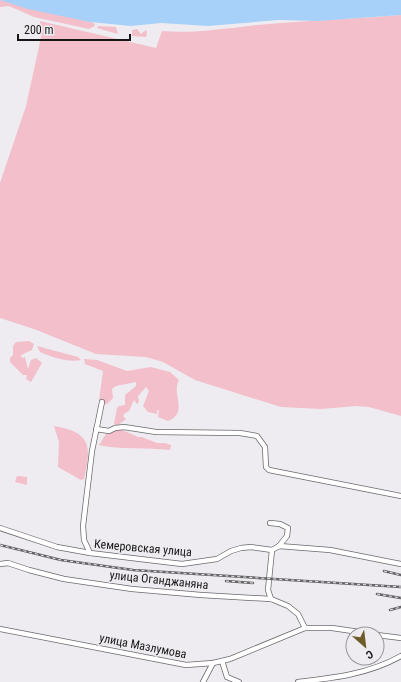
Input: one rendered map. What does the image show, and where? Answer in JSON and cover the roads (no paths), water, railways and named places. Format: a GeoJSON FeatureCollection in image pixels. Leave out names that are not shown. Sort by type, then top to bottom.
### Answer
{"type":"FeatureCollection","features":[{"type":"Feature","properties":{"kind":"street"},"geometry":{"type":"LineString","coordinates":[[90,553],[84,540],[83,526],[96,429],[102,402]]}},
{"type":"Feature","properties":{"kind":"street"},"geometry":{"type":"LineString","coordinates":[[96,429],[109,431],[115,428],[124,428],[156,432],[240,433],[257,436],[265,447],[266,466],[269,470],[401,496]]}},
{"type":"Feature","properties":{"kind":"street"},"geometry":{"type":"LineString","coordinates":[[270,523],[280,524],[288,528],[286,536],[279,546],[272,550],[268,590],[271,600]]}},
{"type":"Feature","properties":{"kind":"street","name":"Кемеровская улица"},"geometry":{"type":"LineString","coordinates":[[0,528],[57,547],[90,553],[182,564],[217,560],[231,551],[246,548],[272,550]]}},
{"type":"Feature","properties":{"kind":"street"},"geometry":{"type":"LineString","coordinates":[[279,546],[330,550],[401,564]]}},
{"type":"Feature","properties":{"kind":"street","name":"улица Оганджаняна"},"geometry":{"type":"LineString","coordinates":[[0,564],[8,563],[64,579],[132,589],[271,600],[288,606],[298,614],[305,628]]}},
{"type":"Feature","properties":{"kind":"street","name":"улица Мазлумова"},"geometry":{"type":"LineString","coordinates":[[0,629],[186,665],[222,661],[305,628],[332,628],[345,630]]}},
{"type":"Feature","properties":{"kind":"street"},"geometry":{"type":"LineString","coordinates":[[385,636],[401,638]]}},
{"type":"Feature","properties":{"kind":"street"},"geometry":{"type":"LineString","coordinates":[[298,682],[352,675],[380,666],[401,656]]}},
{"type":"Feature","properties":{"kind":"street"},"geometry":{"type":"LineString","coordinates":[[222,661],[227,676],[238,682]]}},
{"type":"Feature","properties":{"kind":"street"},"geometry":{"type":"LineString","coordinates":[[204,682],[213,663]]}},
{"type":"Feature","properties":{"kind":"water"},"geometry":{"type":"Polygon","coordinates":[[[0,0],[401,0],[401,15],[317,21],[279,20],[208,26],[161,23],[131,26],[90,22],[28,9],[0,0]]]}},
{"type":"Feature","properties":{"kind":"railway"},"geometry":{"type":"LineString","coordinates":[[0,545],[61,560],[133,570],[401,587]]}},
{"type":"Feature","properties":{"kind":"railway"},"geometry":{"type":"LineString","coordinates":[[384,571],[401,575]]}},
{"type":"Feature","properties":{"kind":"railway"},"geometry":{"type":"LineString","coordinates":[[226,581],[253,583]]}},
{"type":"Feature","properties":{"kind":"railway"},"geometry":{"type":"LineString","coordinates":[[377,594],[401,598]]}},
{"type":"Feature","properties":{"kind":"railway"},"geometry":{"type":"LineString","coordinates":[[390,610],[401,607]]}}]}
